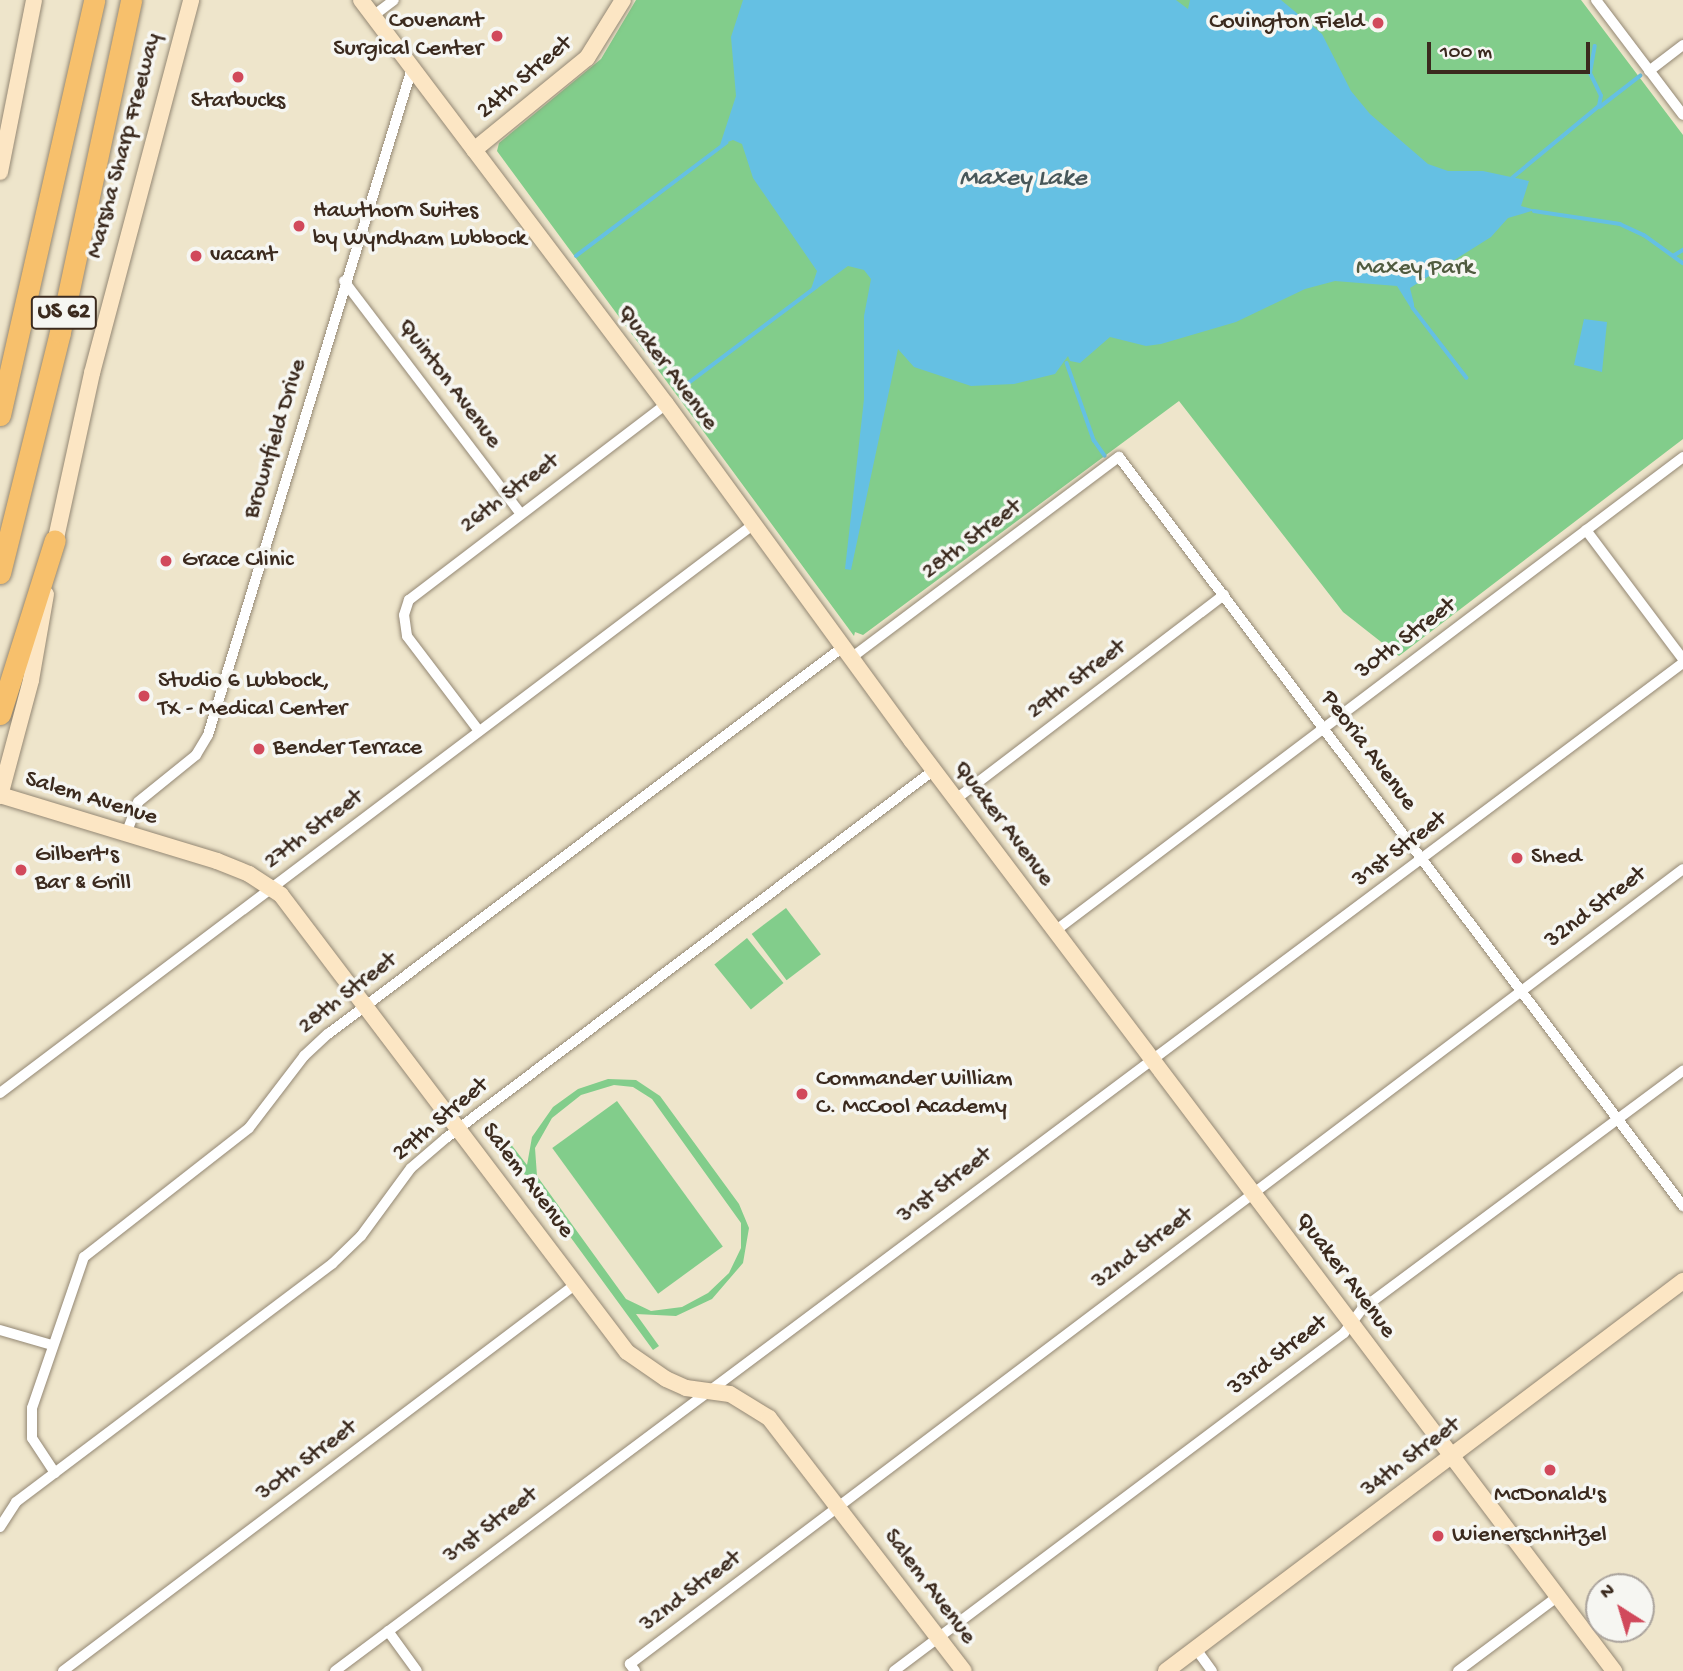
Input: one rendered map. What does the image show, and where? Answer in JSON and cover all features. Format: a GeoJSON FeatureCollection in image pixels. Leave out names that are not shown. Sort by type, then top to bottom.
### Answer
{"type":"FeatureCollection","features":[{"type":"Feature","properties":{"kind":"highway","name":"US 62"},"geometry":{"type":"LineString","coordinates":[[0,415],[94,0]]}},
{"type":"Feature","properties":{"kind":"highway","name":"Marsha Sharp Freeway"},"geometry":{"type":"LineString","coordinates":[[0,573],[60,332],[131,0]]}},
{"type":"Feature","properties":{"kind":"highway","name":"US 62"},"geometry":{"type":"LineString","coordinates":[[120,51],[138,0]]}},
{"type":"Feature","properties":{"kind":"highway"},"geometry":{"type":"LineString","coordinates":[[0,714],[55,540]]}},
{"type":"Feature","properties":{"kind":"main road"},"geometry":{"type":"LineString","coordinates":[[0,172],[34,0]]}},
{"type":"Feature","properties":{"kind":"main road","name":"Marsha Sharp Freeway"},"geometry":{"type":"LineString","coordinates":[[0,796],[32,680],[55,540],[92,373],[191,0]]}},
{"type":"Feature","properties":{"kind":"main road","name":"Quaker Avenue"},"geometry":{"type":"LineString","coordinates":[[361,0],[666,404],[934,770],[1614,1671]]}},
{"type":"Feature","properties":{"kind":"main road","name":"24th Street"},"geometry":{"type":"LineString","coordinates":[[474,150],[587,58],[623,0]]}},
{"type":"Feature","properties":{"kind":"main road","name":"Salem Avenue"},"geometry":{"type":"LineString","coordinates":[[0,796],[217,861],[272,887],[366,1005],[576,1284],[643,1367],[704,1392],[730,1394],[769,1418],[964,1671]]}},
{"type":"Feature","properties":{"kind":"main road","name":"34th Street"},"geometry":{"type":"LineString","coordinates":[[1166,1671],[1683,1281]]}},
{"type":"Feature","properties":{"kind":"street"},"geometry":{"type":"LineString","coordinates":[[373,16],[394,0]]}},
{"type":"Feature","properties":{"kind":"street"},"geometry":{"type":"LineString","coordinates":[[1596,0],[1683,115]]}},
{"type":"Feature","properties":{"kind":"street"},"geometry":{"type":"LineString","coordinates":[[1649,71],[1683,45]]}},
{"type":"Feature","properties":{"kind":"street","name":"Brownfield Drive"},"geometry":{"type":"LineString","coordinates":[[126,834],[138,802],[196,755],[208,734],[344,281],[412,68]]}},
{"type":"Feature","properties":{"kind":"street","name":"Quinton Avenue"},"geometry":{"type":"LineString","coordinates":[[344,281],[520,513]]}},
{"type":"Feature","properties":{"kind":"street","name":"26th Street"},"geometry":{"type":"LineString","coordinates":[[479,731],[406,633],[406,607],[415,593],[666,404]]}},
{"type":"Feature","properties":{"kind":"street","name":"Peoria Avenue"},"geometry":{"type":"LineString","coordinates":[[1119,457],[1683,1206]]}},
{"type":"Feature","properties":{"kind":"street","name":"28th Street"},"geometry":{"type":"LineString","coordinates":[[55,1473],[37,1449],[31,1425],[52,1345],[83,1257],[249,1128],[304,1056],[366,1005],[847,652],[1119,457]]}},
{"type":"Feature","properties":{"kind":"street","name":"30th Street"},"geometry":{"type":"LineString","coordinates":[[1055,931],[1683,457]]}},
{"type":"Feature","properties":{"kind":"street","name":"27th Street"},"geometry":{"type":"LineString","coordinates":[[0,1094],[754,524]]}},
{"type":"Feature","properties":{"kind":"street"},"geometry":{"type":"LineString","coordinates":[[1586,530],[1683,661]]}},
{"type":"Feature","properties":{"kind":"street","name":"29th Street"},"geometry":{"type":"LineString","coordinates":[[956,799],[1224,595]]}},
{"type":"Feature","properties":{"kind":"street","name":"31st Street"},"geometry":{"type":"LineString","coordinates":[[335,1671],[1150,1058],[1173,1048],[1683,661]]}},
{"type":"Feature","properties":{"kind":"street","name":"29th Street"},"geometry":{"type":"LineString","coordinates":[[0,1527],[16,1502],[332,1264],[361,1236],[411,1168],[459,1128],[934,770]]}},
{"type":"Feature","properties":{"kind":"street","name":"32nd Street"},"geometry":{"type":"LineString","coordinates":[[632,1668],[839,1506],[1683,869]]}},
{"type":"Feature","properties":{"kind":"street","name":"33rd Street"},"geometry":{"type":"LineString","coordinates":[[894,1671],[1344,1334],[1362,1309],[1683,1071]]}},
{"type":"Feature","properties":{"kind":"street","name":"30th Street"},"geometry":{"type":"LineString","coordinates":[[64,1671],[576,1284]]}},
{"type":"Feature","properties":{"kind":"street"},"geometry":{"type":"LineString","coordinates":[[0,1331],[52,1345]]}},
{"type":"Feature","properties":{"kind":"street"},"geometry":{"type":"LineString","coordinates":[[1458,1671],[1557,1597]]}},
{"type":"Feature","properties":{"kind":"street"},"geometry":{"type":"LineString","coordinates":[[387,1631],[417,1671]]}},
{"type":"Feature","properties":{"kind":"street"},"geometry":{"type":"LineString","coordinates":[[1196,1649],[1212,1671]]}},
{"type":"Feature","properties":{"kind":"green space","name":"Maxey Park"},"geometry":{"type":"Polygon","coordinates":[[[636,0],[1581,0],[1683,135],[1683,439],[1399,656],[1343,612],[1179,401],[863,635],[855,632],[854,636],[497,151],[499,143],[601,59],[636,0]]]}},
{"type":"Feature","properties":{"kind":"green space"},"geometry":{"type":"Polygon","coordinates":[[[786,908],[821,954],[787,980],[752,934],[786,908]]]}},
{"type":"Feature","properties":{"kind":"green space"},"geometry":{"type":"Polygon","coordinates":[[[747,938],[784,983],[751,1010],[714,964],[747,938]]]}},
{"type":"Feature","properties":{"kind":"green space"},"geometry":{"type":"Polygon","coordinates":[[[608,1079],[636,1080],[660,1096],[739,1204],[749,1228],[743,1263],[712,1299],[676,1316],[636,1314],[659,1346],[653,1350],[498,1138],[503,1134],[527,1165],[532,1137],[553,1107],[578,1089],[608,1079]],[[614,1085],[581,1095],[552,1118],[535,1148],[537,1176],[626,1299],[651,1311],[682,1307],[708,1293],[729,1273],[741,1248],[741,1223],[652,1099],[633,1087],[614,1085]]]}},
{"type":"Feature","properties":{"kind":"green space"},"geometry":{"type":"Polygon","coordinates":[[[617,1101],[723,1247],[658,1294],[552,1148],[617,1101]]]}},
{"type":"Feature","properties":{"kind":"water","name":"Maxey Lake"},"geometry":{"type":"Polygon","coordinates":[[[743,0],[1176,0],[1188,9],[1190,0],[1281,0],[1322,34],[1351,91],[1370,114],[1428,164],[1448,171],[1483,171],[1529,181],[1521,206],[1535,210],[1508,218],[1491,237],[1410,288],[1414,304],[1412,310],[1397,286],[1335,281],[1305,289],[1236,322],[1161,344],[1146,346],[1110,337],[1080,363],[1070,361],[1068,356],[1055,374],[1014,384],[971,386],[914,367],[898,349],[851,570],[845,569],[864,399],[864,316],[871,279],[864,270],[848,266],[808,295],[816,289],[811,289],[817,271],[753,178],[742,144],[733,140],[720,145],[736,96],[731,37],[743,0]]]}},
{"type":"Feature","properties":{"kind":"water"},"geometry":{"type":"Polygon","coordinates":[[[1584,319],[1607,322],[1602,372],[1574,365],[1584,319]]]}},
{"type":"Feature","properties":{"kind":"waterway"},"geometry":{"type":"LineString","coordinates":[[1512,178],[1599,106],[1601,96],[1590,73],[1595,46]]}},
{"type":"Feature","properties":{"kind":"waterway"},"geometry":{"type":"LineString","coordinates":[[1600,107],[1640,76]]}},
{"type":"Feature","properties":{"kind":"waterway"},"geometry":{"type":"LineString","coordinates":[[576,256],[726,143]]}},
{"type":"Feature","properties":{"kind":"waterway"},"geometry":{"type":"LineString","coordinates":[[1534,211],[1620,224],[1644,235],[1683,263]]}},
{"type":"Feature","properties":{"kind":"waterway"},"geometry":{"type":"LineString","coordinates":[[1673,256],[1683,250]]}},
{"type":"Feature","properties":{"kind":"waterway"},"geometry":{"type":"LineString","coordinates":[[678,391],[816,287]]}},
{"type":"Feature","properties":{"kind":"waterway"},"geometry":{"type":"LineString","coordinates":[[1413,308],[1467,378]]}},
{"type":"Feature","properties":{"kind":"waterway"},"geometry":{"type":"LineString","coordinates":[[1067,363],[1094,440],[1105,456]]}},
{"type":"Feature","properties":{"kind":"place","name":"Covington Field"},"geometry":{"type":"Point","coordinates":[1378,23]}},
{"type":"Feature","properties":{"kind":"place","name":"Covenant Surgical Center"},"geometry":{"type":"Point","coordinates":[497,36]}},
{"type":"Feature","properties":{"kind":"place","name":"Starbucks"},"geometry":{"type":"Point","coordinates":[238,77]}},
{"type":"Feature","properties":{"kind":"place","name":"Hawthorn Suites by Wyndham Lubbock"},"geometry":{"type":"Point","coordinates":[299,226]}},
{"type":"Feature","properties":{"kind":"place","name":"vacant"},"geometry":{"type":"Point","coordinates":[196,256]}},
{"type":"Feature","properties":{"kind":"place","name":"Grace Clinic"},"geometry":{"type":"Point","coordinates":[166,561]}},
{"type":"Feature","properties":{"kind":"place","name":"Studio 6 Lubbock, TX - Medical Center"},"geometry":{"type":"Point","coordinates":[144,696]}},
{"type":"Feature","properties":{"kind":"place","name":"Bender Terrace"},"geometry":{"type":"Point","coordinates":[259,749]}},
{"type":"Feature","properties":{"kind":"place","name":"Shed"},"geometry":{"type":"Point","coordinates":[1517,858]}},
{"type":"Feature","properties":{"kind":"place","name":"Gilbert's Bar & Grill"},"geometry":{"type":"Point","coordinates":[21,870]}},
{"type":"Feature","properties":{"kind":"place","name":"Commander William C. McCool Academy"},"geometry":{"type":"Point","coordinates":[802,1094]}},
{"type":"Feature","properties":{"kind":"place","name":"McDonald's"},"geometry":{"type":"Point","coordinates":[1550,1470]}},
{"type":"Feature","properties":{"kind":"place","name":"Wienerschnitzel"},"geometry":{"type":"Point","coordinates":[1438,1536]}}]}
